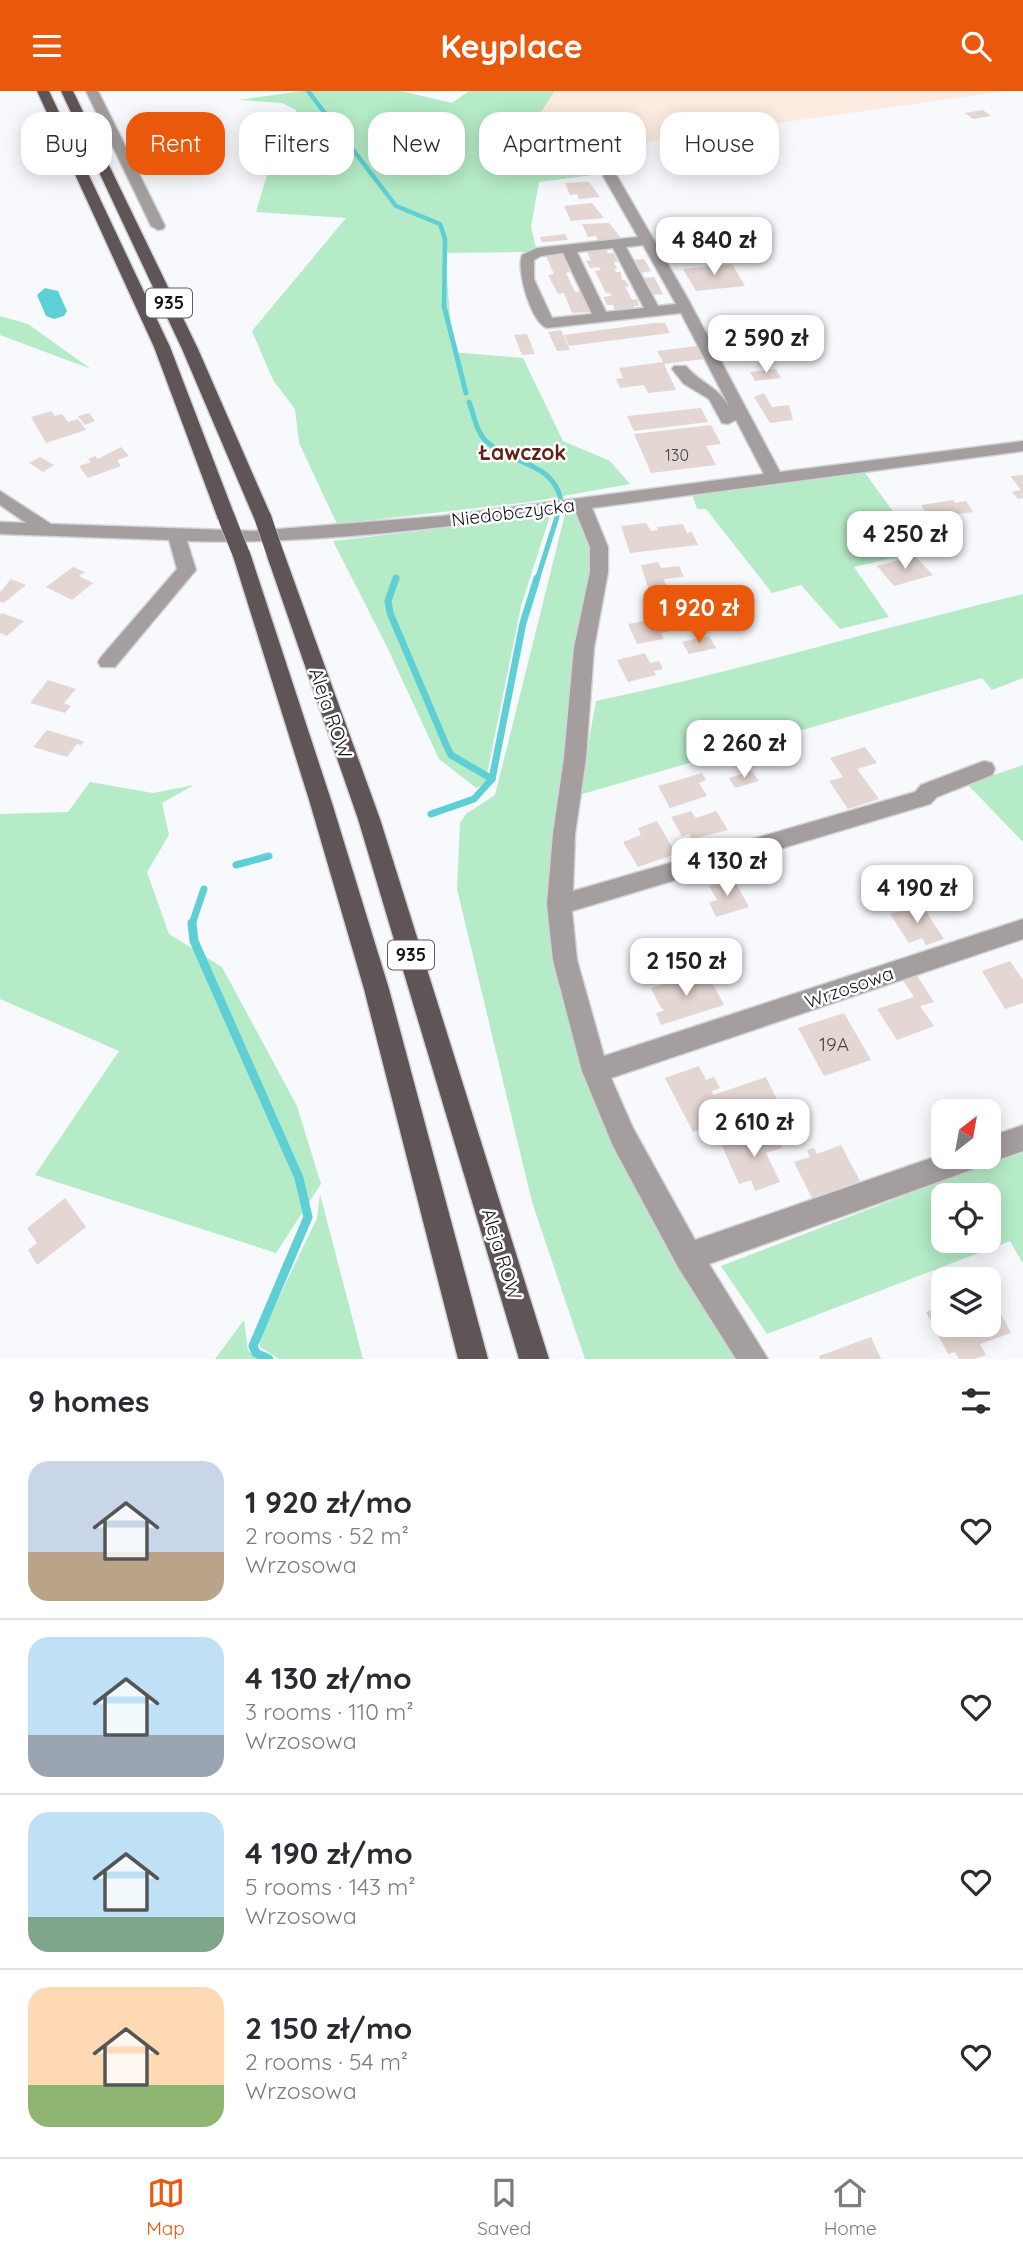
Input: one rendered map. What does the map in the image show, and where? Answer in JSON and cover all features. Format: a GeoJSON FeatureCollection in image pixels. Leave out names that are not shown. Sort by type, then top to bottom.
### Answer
{"type":"FeatureCollection","features":[{"type":"Feature","properties":{"kind":"main road","name":"Aleja ROW"},"geometry":{"type":"LineString","coordinates":[[43,91],[162,347],[242,556],[301,734],[358,925],[395,1054],[473,1359]]}},
{"type":"Feature","properties":{"kind":"main road","name":"Aleja ROW"},"geometry":{"type":"LineString","coordinates":[[67,91],[190,349],[263,518],[373,832],[534,1359]]}},
{"type":"Feature","properties":{"kind":"street"},"geometry":{"type":"LineString","coordinates":[[92,91],[158,226]]}},
{"type":"Feature","properties":{"kind":"street"},"geometry":{"type":"LineString","coordinates":[[610,176],[773,474]]}},
{"type":"Feature","properties":{"kind":"street"},"geometry":{"type":"LineString","coordinates":[[647,240],[537,252],[527,258],[527,279],[547,323],[684,308]]}},
{"type":"Feature","properties":{"kind":"street"},"geometry":{"type":"LineString","coordinates":[[617,243],[653,311]]}},
{"type":"Feature","properties":{"kind":"street"},"geometry":{"type":"LineString","coordinates":[[568,248],[601,317]]}},
{"type":"Feature","properties":{"kind":"street"},"geometry":{"type":"LineString","coordinates":[[680,369],[690,381],[715,396],[751,461],[773,474]]}},
{"type":"Feature","properties":{"kind":"street","name":"Niedobczycka"},"geometry":{"type":"LineString","coordinates":[[0,528],[44,527],[177,536],[267,536],[442,522],[582,504],[773,474],[1023,446]]}},
{"type":"Feature","properties":{"kind":"street"},"geometry":{"type":"LineString","coordinates":[[0,497],[44,527]]}},
{"type":"Feature","properties":{"kind":"street"},"geometry":{"type":"LineString","coordinates":[[582,504],[599,547],[599,572],[584,648],[575,758],[564,834],[559,904],[565,960],[595,1071],[624,1137],[688,1257],[753,1359]]}},
{"type":"Feature","properties":{"kind":"street"},"geometry":{"type":"LineString","coordinates":[[108,662],[187,570],[177,536]]}},
{"type":"Feature","properties":{"kind":"street"},"geometry":{"type":"LineString","coordinates":[[559,904],[595,896],[922,798],[929,791],[984,769]]}},
{"type":"Feature","properties":{"kind":"street","name":"Wrzosowa"},"geometry":{"type":"LineString","coordinates":[[595,1071],[1023,929]]}},
{"type":"Feature","properties":{"kind":"street"},"geometry":{"type":"LineString","coordinates":[[1001,1146],[1023,1138]]}},
{"type":"Feature","properties":{"kind":"street"},"geometry":{"type":"LineString","coordinates":[[688,1257],[937,1169]]}},
{"type":"Feature","properties":{"kind":"shaded area"},"geometry":{"type":"Polygon","coordinates":[[[555,91],[1007,91],[779,123],[779,112],[660,112],[660,140],[646,142],[646,112],[541,112],[555,91]]]}},
{"type":"Feature","properties":{"kind":"green space"},"geometry":{"type":"Polygon","coordinates":[[[302,91],[401,91],[452,103],[469,91],[555,91],[541,112],[479,112],[479,175],[593,175],[539,182],[531,227],[536,248],[527,252],[445,253],[453,352],[523,358],[563,441],[610,461],[630,484],[530,502],[337,524],[299,443],[295,409],[273,380],[252,331],[346,218],[256,212],[267,175],[354,175],[354,112],[296,112],[282,103],[239,100],[302,91]]]}},
{"type":"Feature","properties":{"kind":"green space"},"geometry":{"type":"Polygon","coordinates":[[[0,316],[28,324],[91,369],[0,335],[0,316]]]}},
{"type":"Feature","properties":{"kind":"green space"},"geometry":{"type":"Polygon","coordinates":[[[865,473],[922,551],[854,567],[889,617],[840,629],[801,585],[772,593],[706,509],[697,509],[692,494],[865,473]]]}},
{"type":"Feature","properties":{"kind":"green space"},"geometry":{"type":"Polygon","coordinates":[[[580,513],[594,553],[568,709],[552,928],[586,1081],[672,1248],[740,1359],[585,1359],[532,1202],[457,889],[460,823],[466,814],[495,795],[565,514],[580,513]]]}},
{"type":"Feature","properties":{"kind":"green space"},"geometry":{"type":"Polygon","coordinates":[[[550,516],[521,606],[485,784],[476,788],[439,759],[386,645],[333,541],[550,516]]]}},
{"type":"Feature","properties":{"kind":"green space"},"geometry":{"type":"Polygon","coordinates":[[[1023,594],[1023,678],[992,690],[982,678],[579,795],[596,701],[1023,594]]]}},
{"type":"Feature","properties":{"kind":"green space"},"geometry":{"type":"Polygon","coordinates":[[[1023,765],[1023,842],[967,784],[1023,765]]]}},
{"type":"Feature","properties":{"kind":"green space"},"geometry":{"type":"Polygon","coordinates":[[[90,782],[153,793],[194,785],[162,803],[169,835],[147,872],[169,934],[222,967],[297,1106],[321,1184],[276,1253],[35,1175],[119,1051],[0,999],[0,814],[68,812],[90,782]]]}},
{"type":"Feature","properties":{"kind":"green space"},"geometry":{"type":"Polygon","coordinates":[[[1023,1150],[1023,1264],[1010,1241],[1001,1244],[1001,1183],[937,1183],[974,1169],[1001,1169],[1001,1158],[1023,1150]]]}},
{"type":"Feature","properties":{"kind":"green space"},"geometry":{"type":"Polygon","coordinates":[[[931,1185],[931,1253],[979,1253],[942,1267],[931,1267],[931,1271],[767,1334],[721,1266],[931,1185]]]}},
{"type":"Feature","properties":{"kind":"green space"},"geometry":{"type":"Polygon","coordinates":[[[320,1194],[363,1359],[279,1359],[260,1347],[260,1337],[317,1218],[320,1194]]]}},
{"type":"Feature","properties":{"kind":"green space"},"geometry":{"type":"Polygon","coordinates":[[[244,1320],[248,1351],[260,1359],[215,1359],[244,1320]]]}},
{"type":"Feature","properties":{"kind":"water"},"geometry":{"type":"Polygon","coordinates":[[[45,288],[58,291],[67,311],[64,316],[54,319],[46,316],[37,295],[45,288]]]}},
{"type":"Feature","properties":{"kind":"building"},"geometry":{"type":"Polygon","coordinates":[[[983,110],[991,116],[973,119],[965,113],[983,110]]]}},
{"type":"Feature","properties":{"kind":"building"},"geometry":{"type":"Polygon","coordinates":[[[589,182],[600,197],[579,199],[577,194],[570,195],[565,183],[589,182]]]}},
{"type":"Feature","properties":{"kind":"building"},"geometry":{"type":"Polygon","coordinates":[[[592,203],[604,218],[571,221],[564,206],[592,203]]]}},
{"type":"Feature","properties":{"kind":"building"},"geometry":{"type":"Polygon","coordinates":[[[700,219],[712,238],[670,243],[659,223],[700,219]]]}},
{"type":"Feature","properties":{"kind":"building"},"geometry":{"type":"Polygon","coordinates":[[[609,223],[621,238],[598,241],[596,236],[588,237],[582,224],[609,223]]]}},
{"type":"Feature","properties":{"kind":"building"},"geometry":{"type":"Polygon","coordinates":[[[565,234],[568,240],[542,242],[540,237],[565,234]]]}},
{"type":"Feature","properties":{"kind":"building"},"geometry":{"type":"Polygon","coordinates":[[[606,250],[613,253],[618,262],[614,262],[617,269],[614,269],[621,272],[622,280],[629,286],[625,287],[632,300],[637,299],[639,306],[634,306],[636,311],[616,313],[613,305],[607,305],[603,297],[612,296],[606,293],[595,271],[601,270],[599,267],[590,268],[586,261],[591,260],[587,252],[606,250]]]}},
{"type":"Feature","properties":{"kind":"building"},"geometry":{"type":"Polygon","coordinates":[[[562,254],[570,272],[566,273],[575,292],[582,291],[590,312],[572,313],[564,293],[558,294],[548,275],[554,274],[546,256],[562,254]]]}},
{"type":"Feature","properties":{"kind":"building"},"geometry":{"type":"Polygon","coordinates":[[[644,259],[651,271],[640,273],[633,260],[644,259]]]}},
{"type":"Feature","properties":{"kind":"building"},"geometry":{"type":"Polygon","coordinates":[[[732,264],[745,286],[696,291],[683,269],[732,264]]]}},
{"type":"Feature","properties":{"kind":"building"},"geometry":{"type":"Polygon","coordinates":[[[654,277],[663,294],[652,295],[643,278],[654,277]]]}},
{"type":"Feature","properties":{"kind":"building"},"geometry":{"type":"Polygon","coordinates":[[[665,323],[670,333],[569,346],[564,335],[665,323]]]}},
{"type":"Feature","properties":{"kind":"building"},"geometry":{"type":"Polygon","coordinates":[[[561,330],[570,350],[557,351],[548,332],[561,330]]]}},
{"type":"Feature","properties":{"kind":"building"},"geometry":{"type":"Polygon","coordinates":[[[800,330],[811,346],[733,356],[723,340],[800,330]]]}},
{"type":"Feature","properties":{"kind":"building"},"geometry":{"type":"Polygon","coordinates":[[[527,334],[535,354],[522,355],[514,335],[527,334]]]}},
{"type":"Feature","properties":{"kind":"building"},"geometry":{"type":"Polygon","coordinates":[[[697,346],[704,359],[664,364],[676,390],[648,393],[644,385],[620,388],[616,379],[623,378],[619,368],[663,362],[657,351],[697,346]]]}},
{"type":"Feature","properties":{"kind":"building"},"geometry":{"type":"Polygon","coordinates":[[[776,369],[781,378],[755,381],[750,372],[776,369]]]}},
{"type":"Feature","properties":{"kind":"building"},"geometry":{"type":"Polygon","coordinates":[[[764,393],[772,407],[789,405],[793,420],[770,423],[754,397],[764,393]]]}},
{"type":"Feature","properties":{"kind":"building"},"geometry":{"type":"Polygon","coordinates":[[[701,408],[708,422],[634,431],[627,416],[701,408]]]}},
{"type":"Feature","properties":{"kind":"building"},"geometry":{"type":"Polygon","coordinates":[[[51,411],[55,416],[62,414],[68,422],[78,419],[86,430],[46,443],[31,417],[51,411]]]}},
{"type":"Feature","properties":{"kind":"building"},"geometry":{"type":"Polygon","coordinates":[[[89,413],[95,421],[85,425],[78,416],[89,413]]]}},
{"type":"Feature","properties":{"kind":"building"},"geometry":{"type":"Polygon","coordinates":[[[711,425],[721,444],[706,446],[716,465],[651,473],[634,434],[711,425]]]}},
{"type":"Feature","properties":{"kind":"building"},"geometry":{"type":"Polygon","coordinates":[[[121,447],[129,456],[117,460],[121,466],[88,478],[79,466],[91,462],[88,459],[95,456],[98,459],[121,447]]]}},
{"type":"Feature","properties":{"kind":"building"},"geometry":{"type":"Polygon","coordinates":[[[40,457],[54,465],[43,472],[29,463],[40,457]]]}},
{"type":"Feature","properties":{"kind":"building"},"geometry":{"type":"Polygon","coordinates":[[[1023,475],[1023,498],[1018,499],[1012,492],[1021,490],[1010,476],[1023,475]]]}},
{"type":"Feature","properties":{"kind":"building"},"geometry":{"type":"Polygon","coordinates":[[[953,500],[955,503],[966,501],[973,512],[930,518],[921,505],[953,500]]]}},
{"type":"Feature","properties":{"kind":"building"},"geometry":{"type":"Polygon","coordinates":[[[646,523],[651,531],[658,530],[657,527],[683,524],[687,533],[692,532],[698,545],[630,553],[621,526],[646,523]]]}},
{"type":"Feature","properties":{"kind":"building"},"geometry":{"type":"Polygon","coordinates":[[[915,556],[933,575],[894,586],[877,566],[915,556]]]}},
{"type":"Feature","properties":{"kind":"building"},"geometry":{"type":"Polygon","coordinates":[[[658,562],[661,568],[679,566],[684,577],[664,579],[669,595],[651,597],[641,565],[658,562]]]}},
{"type":"Feature","properties":{"kind":"building"},"geometry":{"type":"Polygon","coordinates":[[[73,567],[85,572],[79,576],[93,583],[72,600],[46,587],[73,567]]]}},
{"type":"Feature","properties":{"kind":"building"},"geometry":{"type":"Polygon","coordinates":[[[11,579],[26,585],[4,603],[0,602],[0,592],[11,579]]]}},
{"type":"Feature","properties":{"kind":"building"},"geometry":{"type":"Polygon","coordinates":[[[712,604],[717,612],[699,616],[694,608],[712,604]]]}},
{"type":"Feature","properties":{"kind":"building"},"geometry":{"type":"Polygon","coordinates":[[[2,613],[24,621],[7,636],[0,633],[2,613]]]}},
{"type":"Feature","properties":{"kind":"building"},"geometry":{"type":"Polygon","coordinates":[[[679,614],[687,627],[661,633],[664,639],[637,644],[628,624],[679,614]]]}},
{"type":"Feature","properties":{"kind":"building"},"geometry":{"type":"Polygon","coordinates":[[[709,636],[716,648],[689,654],[682,642],[709,636]]]}},
{"type":"Feature","properties":{"kind":"building"},"geometry":{"type":"Polygon","coordinates":[[[645,653],[650,663],[659,661],[663,669],[654,671],[656,675],[628,682],[617,660],[645,653]]]}},
{"type":"Feature","properties":{"kind":"building"},"geometry":{"type":"Polygon","coordinates":[[[48,680],[76,689],[64,703],[71,706],[65,713],[30,703],[48,680]]]}},
{"type":"Feature","properties":{"kind":"building"},"geometry":{"type":"Polygon","coordinates":[[[47,730],[84,742],[77,744],[67,757],[33,747],[47,730]]]}},
{"type":"Feature","properties":{"kind":"building"},"geometry":{"type":"Polygon","coordinates":[[[865,747],[877,763],[857,769],[879,799],[848,809],[829,781],[843,777],[830,758],[865,747]]]}},
{"type":"Feature","properties":{"kind":"building"},"geometry":{"type":"Polygon","coordinates":[[[752,771],[759,781],[735,788],[729,778],[752,771]]]}},
{"type":"Feature","properties":{"kind":"building"},"geometry":{"type":"Polygon","coordinates":[[[702,773],[706,780],[699,783],[707,796],[670,808],[658,786],[702,773]]]}},
{"type":"Feature","properties":{"kind":"building"},"geometry":{"type":"Polygon","coordinates":[[[691,811],[696,818],[716,811],[728,830],[692,839],[689,834],[682,836],[671,817],[691,811]]]}},
{"type":"Feature","properties":{"kind":"building"},"geometry":{"type":"Polygon","coordinates":[[[657,821],[676,854],[638,867],[623,842],[641,835],[638,828],[657,821]]]}},
{"type":"Feature","properties":{"kind":"building"},"geometry":{"type":"Polygon","coordinates":[[[733,878],[749,907],[716,917],[709,902],[717,900],[709,886],[733,878]]]}},
{"type":"Feature","properties":{"kind":"building"},"geometry":{"type":"Polygon","coordinates":[[[944,883],[950,891],[953,890],[957,900],[943,905],[938,896],[929,899],[923,889],[944,883]]]}},
{"type":"Feature","properties":{"kind":"building"},"geometry":{"type":"Polygon","coordinates":[[[921,904],[944,939],[926,945],[922,938],[909,943],[890,914],[921,904]]]}},
{"type":"Feature","properties":{"kind":"building"},"geometry":{"type":"Polygon","coordinates":[[[1010,961],[1023,980],[1023,1003],[1005,1009],[982,971],[1010,961]]]}},
{"type":"Feature","properties":{"kind":"building"},"geometry":{"type":"Polygon","coordinates":[[[706,971],[724,1005],[661,1025],[656,1013],[665,1010],[661,1008],[651,988],[706,971]]]}},
{"type":"Feature","properties":{"kind":"building"},"geometry":{"type":"Polygon","coordinates":[[[914,971],[934,1002],[920,1006],[934,1026],[897,1040],[877,1009],[914,997],[900,976],[914,971]]]}},
{"type":"Feature","properties":{"kind":"building"},"geometry":{"type":"Polygon","coordinates":[[[844,1013],[871,1060],[824,1076],[798,1028],[844,1013]]]}},
{"type":"Feature","properties":{"kind":"building"},"geometry":{"type":"Polygon","coordinates":[[[699,1066],[706,1080],[714,1077],[720,1088],[712,1091],[713,1095],[766,1077],[778,1102],[693,1132],[665,1078],[699,1066]]]}},
{"type":"Feature","properties":{"kind":"building"},"geometry":{"type":"Polygon","coordinates":[[[772,1128],[782,1148],[766,1153],[780,1182],[755,1191],[751,1180],[739,1184],[722,1146],[772,1128]]]}},
{"type":"Feature","properties":{"kind":"building"},"geometry":{"type":"Polygon","coordinates":[[[841,1145],[860,1181],[812,1198],[794,1162],[810,1157],[807,1150],[814,1148],[817,1154],[841,1145]]]}},
{"type":"Feature","properties":{"kind":"building"},"geometry":{"type":"Polygon","coordinates":[[[65,1198],[86,1227],[37,1265],[28,1250],[37,1243],[27,1228],[65,1198]]]}},
{"type":"Feature","properties":{"kind":"building"},"geometry":{"type":"Polygon","coordinates":[[[1001,1314],[1011,1333],[1001,1337],[1001,1314]]]}},
{"type":"Feature","properties":{"kind":"building"},"geometry":{"type":"Polygon","coordinates":[[[871,1337],[881,1359],[820,1359],[819,1356],[871,1337]]]}},
{"type":"Feature","properties":{"kind":"building"},"geometry":{"type":"Polygon","coordinates":[[[939,1337],[1000,1337],[980,1344],[986,1355],[974,1359],[959,1359],[955,1352],[948,1354],[939,1337]]]}},
{"type":"Feature","properties":{"kind":"waterway"},"geometry":{"type":"LineString","coordinates":[[308,91],[396,206],[440,224],[445,239],[444,306]]}},
{"type":"Feature","properties":{"kind":"waterway"},"geometry":{"type":"LineString","coordinates":[[444,306],[466,393]]}},
{"type":"Feature","properties":{"kind":"waterway"},"geometry":{"type":"LineString","coordinates":[[469,402],[483,438],[497,449],[549,478],[561,500]]}},
{"type":"Feature","properties":{"kind":"waterway"},"geometry":{"type":"LineString","coordinates":[[537,580],[557,517]]}},
{"type":"Feature","properties":{"kind":"waterway"},"geometry":{"type":"LineString","coordinates":[[396,578],[388,601],[390,613],[447,747],[451,755],[492,779]]}},
{"type":"Feature","properties":{"kind":"waterway"},"geometry":{"type":"LineString","coordinates":[[492,779],[523,623],[537,578]]}},
{"type":"Feature","properties":{"kind":"waterway"},"geometry":{"type":"LineString","coordinates":[[431,814],[474,799],[492,779]]}},
{"type":"Feature","properties":{"kind":"waterway"},"geometry":{"type":"LineString","coordinates":[[236,865],[269,856]]}},
{"type":"Feature","properties":{"kind":"waterway"},"geometry":{"type":"LineString","coordinates":[[192,924],[204,889]]}},
{"type":"Feature","properties":{"kind":"waterway"},"geometry":{"type":"LineString","coordinates":[[192,924],[194,941],[299,1178],[308,1217],[253,1346],[256,1353],[269,1359]]}},
{"type":"Feature","properties":{"kind":"district","name":"Ławczok"},"geometry":{"type":"Point","coordinates":[522,453]}}]}
